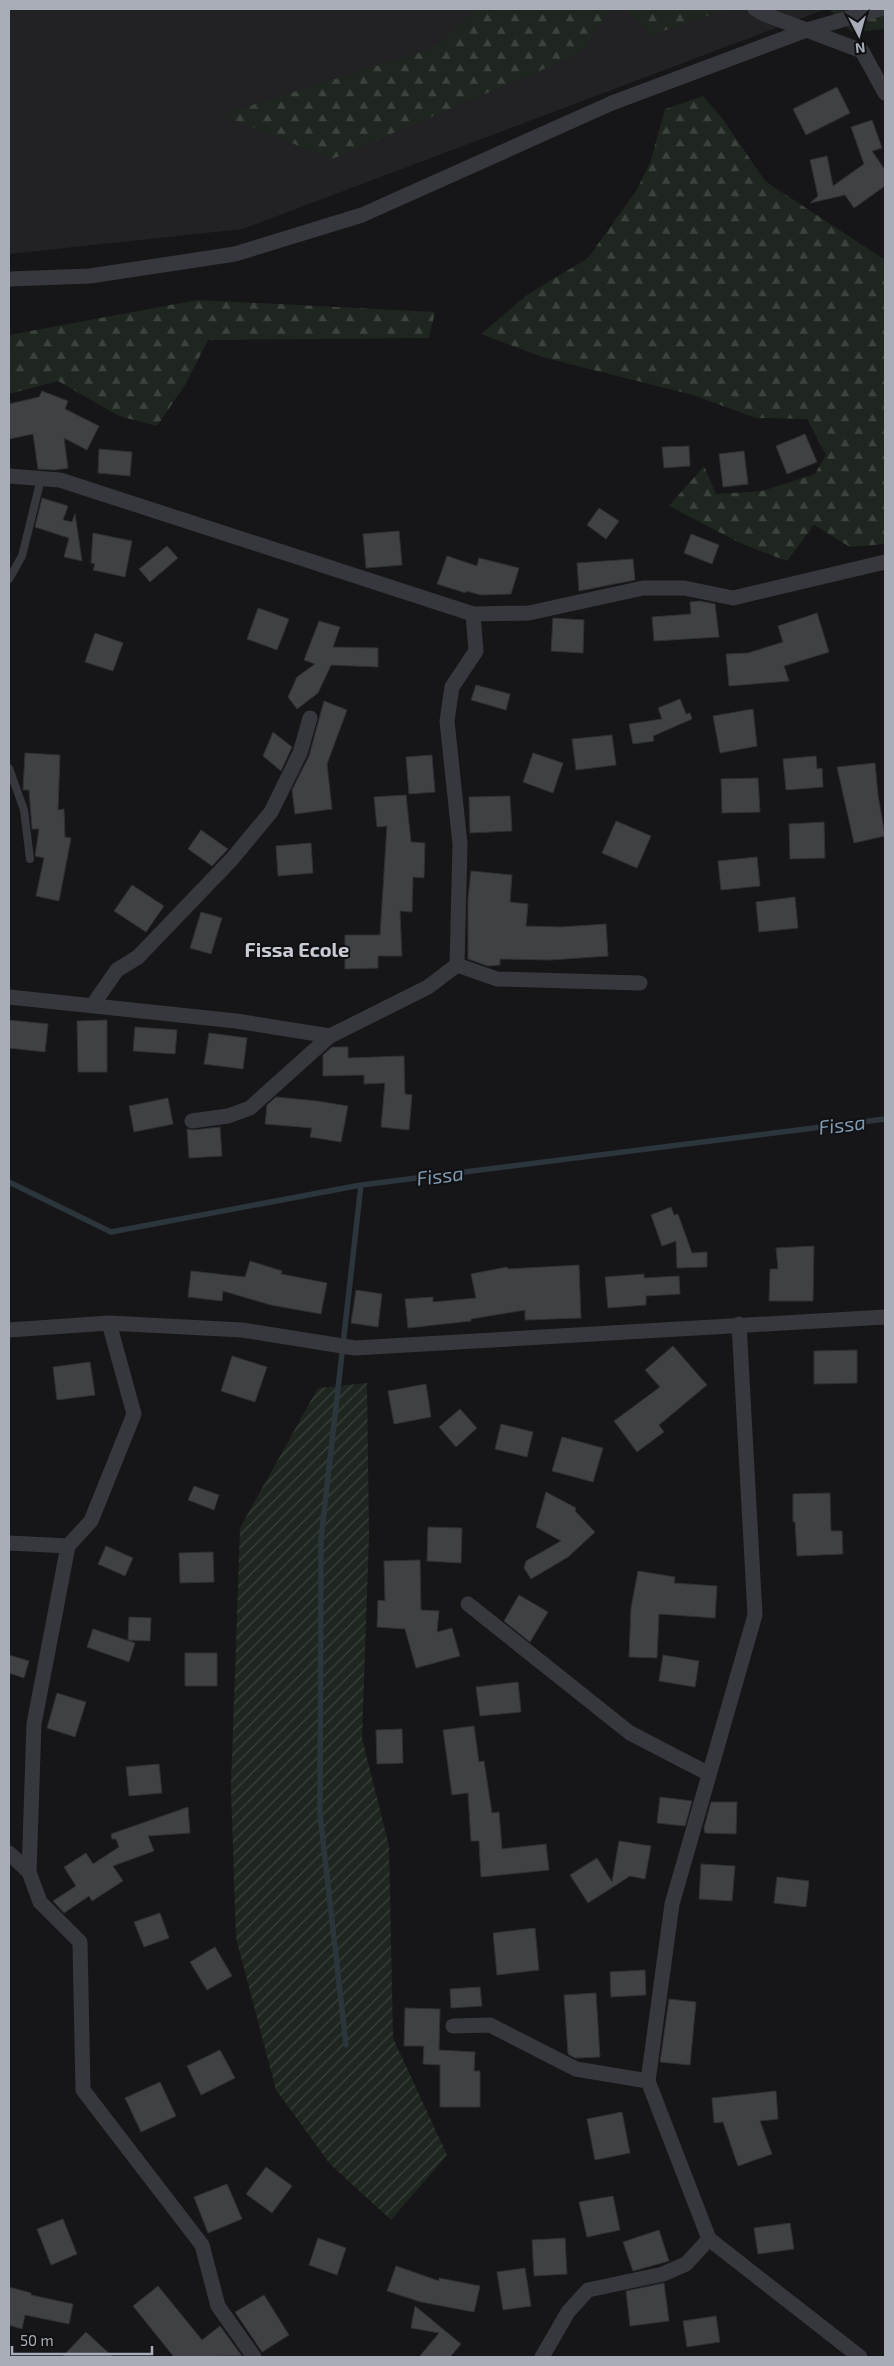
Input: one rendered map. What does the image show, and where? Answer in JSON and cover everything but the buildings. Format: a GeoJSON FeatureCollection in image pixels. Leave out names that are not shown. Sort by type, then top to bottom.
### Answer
{"type":"FeatureCollection","features":[{"type":"Feature","properties":{"kind":"street"},"geometry":{"type":"LineString","coordinates":[[755,9],[862,51],[885,93]]}},
{"type":"Feature","properties":{"kind":"street"},"geometry":{"type":"LineString","coordinates":[[9,279],[90,276],[235,254],[362,215],[612,103],[807,30],[880,9]]}},
{"type":"Feature","properties":{"kind":"street"},"geometry":{"type":"LineString","coordinates":[[9,476],[60,480],[473,614],[529,612],[643,588],[684,588],[733,598],[885,562]]}},
{"type":"Feature","properties":{"kind":"street"},"geometry":{"type":"LineString","coordinates":[[457,965],[460,844],[447,722],[452,687],[476,651],[473,614]]}},
{"type":"Feature","properties":{"kind":"street"},"geometry":{"type":"LineString","coordinates":[[92,1006],[117,970],[138,957],[232,859],[271,812],[300,753],[310,718]]}},
{"type":"Feature","properties":{"kind":"street"},"geometry":{"type":"LineString","coordinates":[[457,965],[498,979],[640,983]]}},
{"type":"Feature","properties":{"kind":"street"},"geometry":{"type":"LineString","coordinates":[[192,1121],[228,1116],[250,1108],[330,1036],[428,987],[457,965]]}},
{"type":"Feature","properties":{"kind":"street"},"geometry":{"type":"LineString","coordinates":[[9,996],[236,1021],[330,1036]]}},
{"type":"Feature","properties":{"kind":"street"},"geometry":{"type":"LineString","coordinates":[[9,1330],[109,1323],[242,1330],[355,1348],[675,1331],[739,1324],[885,1317]]}},
{"type":"Feature","properties":{"kind":"street"},"geometry":{"type":"LineString","coordinates":[[109,1323],[134,1414],[91,1521],[68,1546],[34,1724],[29,1872],[40,1902],[80,1942],[83,2090],[202,2245],[218,2306],[254,2357]]}},
{"type":"Feature","properties":{"kind":"street"},"geometry":{"type":"LineString","coordinates":[[739,1324],[755,1615],[672,1904],[648,2081],[709,2239],[860,2357]]}},
{"type":"Feature","properties":{"kind":"street"},"geometry":{"type":"LineString","coordinates":[[9,1543],[68,1546]]}},
{"type":"Feature","properties":{"kind":"street"},"geometry":{"type":"LineString","coordinates":[[468,1604],[630,1733],[710,1774]]}},
{"type":"Feature","properties":{"kind":"street"},"geometry":{"type":"LineString","coordinates":[[9,1853],[29,1872]]}},
{"type":"Feature","properties":{"kind":"street"},"geometry":{"type":"LineString","coordinates":[[453,2026],[490,2025],[576,2069],[648,2081]]}},
{"type":"Feature","properties":{"kind":"street"},"geometry":{"type":"LineString","coordinates":[[542,2357],[568,2312],[588,2290],[663,2274],[686,2264],[709,2239]]}},
{"type":"Feature","properties":{"kind":"lane"},"geometry":{"type":"LineString","coordinates":[[9,579],[22,556],[41,479]]}},
{"type":"Feature","properties":{"kind":"lane"},"geometry":{"type":"LineString","coordinates":[[9,768],[24,810],[30,859]]}},
{"type":"Feature","properties":{"kind":"shaded area"},"geometry":{"type":"Polygon","coordinates":[[[9,9],[826,9],[243,229],[9,254],[9,9]]]}},
{"type":"Feature","properties":{"kind":"green space"},"geometry":{"type":"Polygon","coordinates":[[[477,9],[610,9],[579,54],[332,159],[221,115],[434,48],[477,9]]]}},
{"type":"Feature","properties":{"kind":"green space"},"geometry":{"type":"Polygon","coordinates":[[[625,9],[728,9],[651,35],[625,9]]]}},
{"type":"Feature","properties":{"kind":"green space"},"geometry":{"type":"Polygon","coordinates":[[[829,9],[885,9],[885,29],[852,32],[829,9]]]}},
{"type":"Feature","properties":{"kind":"green space"},"geometry":{"type":"Polygon","coordinates":[[[703,96],[722,118],[765,181],[885,260],[885,544],[850,547],[814,525],[787,561],[740,543],[669,506],[704,466],[716,494],[762,491],[815,474],[826,455],[807,419],[756,418],[693,395],[542,357],[481,334],[527,295],[588,258],[636,191],[650,163],[665,109],[703,96]]]}},
{"type":"Feature","properties":{"kind":"green space"},"geometry":{"type":"Polygon","coordinates":[[[197,300],[435,312],[429,338],[208,340],[185,385],[157,426],[119,416],[58,381],[9,394],[9,335],[197,300]]]}},
{"type":"Feature","properties":{"kind":"green space"},"geometry":{"type":"Polygon","coordinates":[[[367,1383],[369,1536],[362,1738],[389,1846],[393,2038],[447,2155],[391,2220],[330,2164],[276,2090],[236,1938],[231,1788],[240,1528],[318,1388],[367,1383]]]}},
{"type":"Feature","properties":{"kind":"waterway","name":"Fissa"},"geometry":{"type":"LineString","coordinates":[[9,1182],[111,1232],[361,1185],[885,1119]]}},
{"type":"Feature","properties":{"kind":"waterway"},"geometry":{"type":"LineString","coordinates":[[346,2045],[320,1814],[321,1539],[361,1185]]}},
{"type":"Feature","properties":{"kind":"district","name":"Fissa Ecole"},"geometry":{"type":"Point","coordinates":[297,949]}}]}
